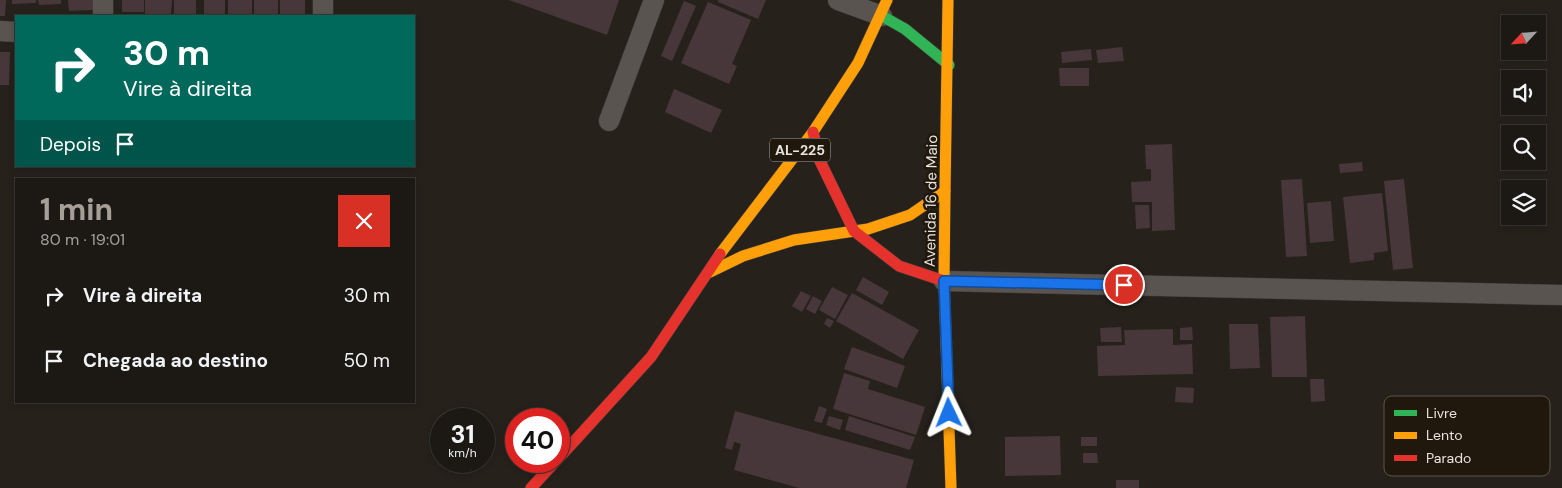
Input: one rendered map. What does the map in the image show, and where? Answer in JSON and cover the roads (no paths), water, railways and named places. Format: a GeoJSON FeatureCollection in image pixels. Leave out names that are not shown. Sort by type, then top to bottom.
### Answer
{"type":"FeatureCollection","features":[{"type":"Feature","properties":{"kind":"main road","name":"Avenida 16 de Maio"},"geometry":{"type":"LineString","coordinates":[[948,0],[944,281],[951,488]]}},
{"type":"Feature","properties":{"kind":"main road"},"geometry":{"type":"LineString","coordinates":[[885,8],[905,29],[948,65]]}},
{"type":"Feature","properties":{"kind":"main road","name":"AL-225"},"geometry":{"type":"LineString","coordinates":[[570,446],[651,357],[704,275],[813,132],[858,63],[885,8]]}},
{"type":"Feature","properties":{"kind":"main road"},"geometry":{"type":"LineString","coordinates":[[813,132],[820,161],[854,231],[899,266],[944,281]]}},
{"type":"Feature","properties":{"kind":"main road"},"geometry":{"type":"LineString","coordinates":[[704,275],[743,256],[794,240],[868,230],[910,215],[945,192]]}},
{"type":"Feature","properties":{"kind":"main road"},"geometry":{"type":"LineString","coordinates":[[531,488],[545,473]]}},
{"type":"Feature","properties":{"kind":"street"},"geometry":{"type":"LineString","coordinates":[[103,0],[103,15]]}},
{"type":"Feature","properties":{"kind":"street"},"geometry":{"type":"LineString","coordinates":[[324,0],[324,15]]}},
{"type":"Feature","properties":{"kind":"street"},"geometry":{"type":"LineString","coordinates":[[609,121],[654,0]]}},
{"type":"Feature","properties":{"kind":"street"},"geometry":{"type":"LineString","coordinates":[[838,0],[885,8]]}},
{"type":"Feature","properties":{"kind":"street"},"geometry":{"type":"LineString","coordinates":[[0,31],[15,32]]}},
{"type":"Feature","properties":{"kind":"street"},"geometry":{"type":"LineString","coordinates":[[944,281],[1562,295]]}}]}
